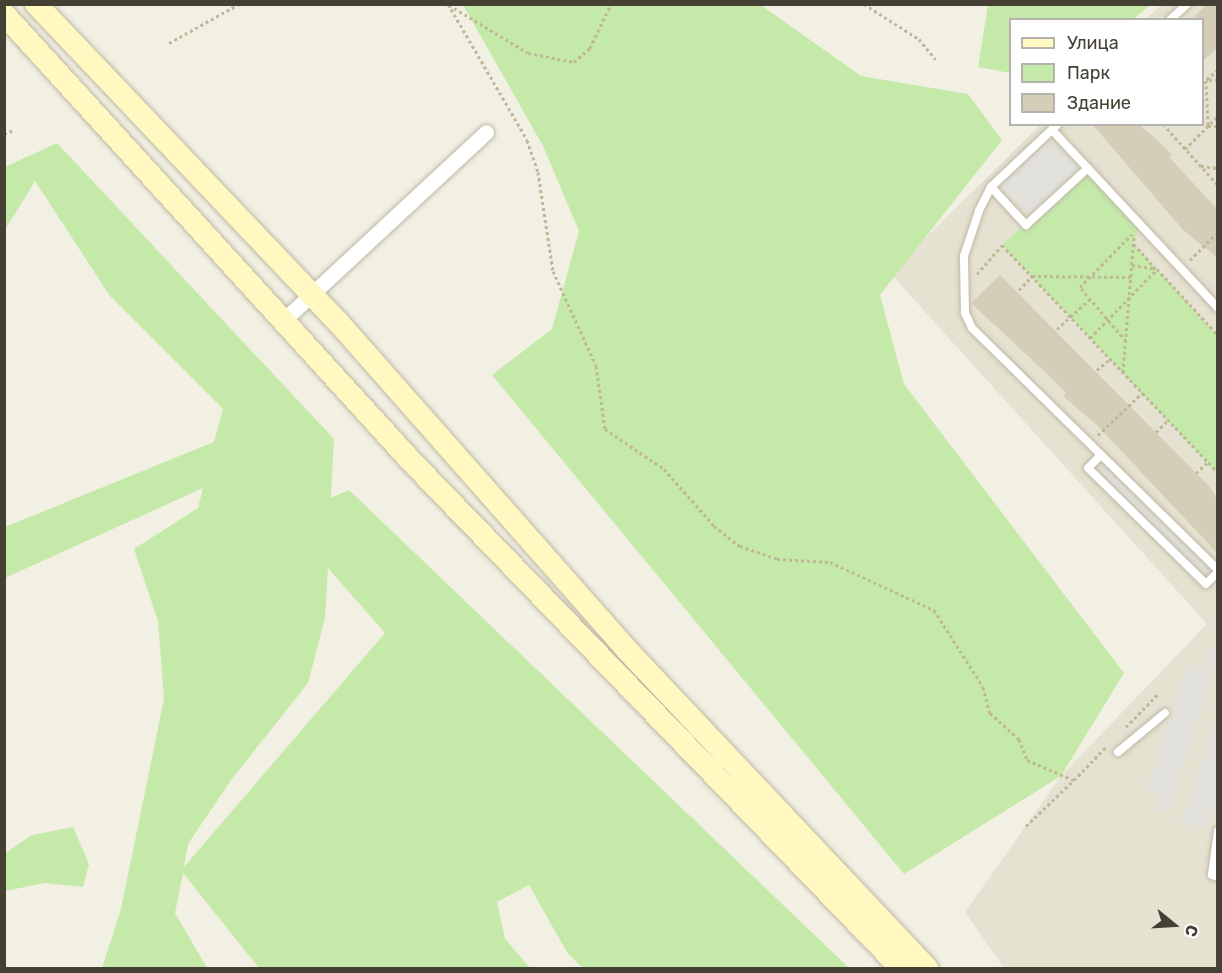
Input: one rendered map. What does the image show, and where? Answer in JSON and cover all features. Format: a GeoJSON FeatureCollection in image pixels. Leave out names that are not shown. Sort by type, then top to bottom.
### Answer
{"type":"FeatureCollection","features":[{"type":"Feature","properties":{"kind":"main road"},"geometry":{"type":"LineString","coordinates":[[36,4],[312,294],[644,669],[927,969]]}},
{"type":"Feature","properties":{"kind":"main road"},"geometry":{"type":"LineString","coordinates":[[4,14],[286,318],[412,462],[901,969]]}},
{"type":"Feature","properties":{"kind":"street"},"geometry":{"type":"LineString","coordinates":[[286,318],[486,132]]}},
{"type":"Feature","properties":{"kind":"lane"},"geometry":{"type":"LineString","coordinates":[[1172,18],[1186,4]]}},
{"type":"Feature","properties":{"kind":"lane"},"geometry":{"type":"LineString","coordinates":[[1101,454],[1088,468],[1206,584],[1218,571],[1101,454],[972,328],[962,291],[964,256],[991,187],[1055,127],[1088,168],[1218,308]]}},
{"type":"Feature","properties":{"kind":"lane"},"geometry":{"type":"LineString","coordinates":[[991,187],[1026,225],[1088,168]]}},
{"type":"Feature","properties":{"kind":"lane"},"geometry":{"type":"LineString","coordinates":[[1118,752],[1165,713]]}},
{"type":"Feature","properties":{"kind":"lane"},"geometry":{"type":"LineString","coordinates":[[1218,831],[1215,876],[1218,882]]}},
{"type":"Feature","properties":{"kind":"path"},"geometry":{"type":"LineString","coordinates":[[169,43],[239,4]]}},
{"type":"Feature","properties":{"kind":"path"},"geometry":{"type":"LineString","coordinates":[[448,4],[528,53],[573,62],[590,48],[610,4]]}},
{"type":"Feature","properties":{"kind":"path"},"geometry":{"type":"LineString","coordinates":[[448,4],[527,140],[538,172],[555,278],[596,366],[605,429],[675,478],[714,526],[740,546],[769,558],[830,562],[934,610],[983,687],[990,713],[1019,739],[1026,760],[1062,776]]}},
{"type":"Feature","properties":{"kind":"path"},"geometry":{"type":"LineString","coordinates":[[864,4],[919,39],[935,59]]}},
{"type":"Feature","properties":{"kind":"path"},"geometry":{"type":"LineString","coordinates":[[1204,82],[1218,70]]}},
{"type":"Feature","properties":{"kind":"path"},"geometry":{"type":"LineString","coordinates":[[1204,82],[1218,80]]}},
{"type":"Feature","properties":{"kind":"path"},"geometry":{"type":"LineString","coordinates":[[1204,82],[1208,126]]}},
{"type":"Feature","properties":{"kind":"path"},"geometry":{"type":"LineString","coordinates":[[1185,149],[1218,116]]}},
{"type":"Feature","properties":{"kind":"path"},"geometry":{"type":"LineString","coordinates":[[1165,126],[1218,185]]}},
{"type":"Feature","properties":{"kind":"path"},"geometry":{"type":"LineString","coordinates":[[1208,126],[1218,126]]}},
{"type":"Feature","properties":{"kind":"path"},"geometry":{"type":"LineString","coordinates":[[4,134],[14,130]]}},
{"type":"Feature","properties":{"kind":"path"},"geometry":{"type":"LineString","coordinates":[[1201,166],[1218,168]]}},
{"type":"Feature","properties":{"kind":"path"},"geometry":{"type":"LineString","coordinates":[[1123,373],[1126,341],[1135,230],[1080,287],[1126,341]]}},
{"type":"Feature","properties":{"kind":"path"},"geometry":{"type":"LineString","coordinates":[[1181,270],[1218,232]]}},
{"type":"Feature","properties":{"kind":"path"},"geometry":{"type":"LineString","coordinates":[[1134,244],[1218,335]]}},
{"type":"Feature","properties":{"kind":"path"},"geometry":{"type":"LineString","coordinates":[[962,291],[1002,245],[1218,472]]}},
{"type":"Feature","properties":{"kind":"path"},"geometry":{"type":"LineString","coordinates":[[1132,265],[1156,269]]}},
{"type":"Feature","properties":{"kind":"path"},"geometry":{"type":"LineString","coordinates":[[1090,338],[1156,269]]}},
{"type":"Feature","properties":{"kind":"path"},"geometry":{"type":"LineString","coordinates":[[1019,290],[1032,276],[1131,277]]}},
{"type":"Feature","properties":{"kind":"path"},"geometry":{"type":"LineString","coordinates":[[1057,329],[1090,299]]}},
{"type":"Feature","properties":{"kind":"path"},"geometry":{"type":"LineString","coordinates":[[1097,370],[1110,359]]}},
{"type":"Feature","properties":{"kind":"path"},"geometry":{"type":"LineString","coordinates":[[1090,444],[1142,393]]}},
{"type":"Feature","properties":{"kind":"path"},"geometry":{"type":"LineString","coordinates":[[1156,432],[1168,420]]}},
{"type":"Feature","properties":{"kind":"path"},"geometry":{"type":"LineString","coordinates":[[1196,473],[1208,462]]}},
{"type":"Feature","properties":{"kind":"path"},"geometry":{"type":"LineString","coordinates":[[1026,826],[1074,780]]}},
{"type":"Feature","properties":{"kind":"shaded area"},"geometry":{"type":"Polygon","coordinates":[[[1161,5],[1217,5],[1217,968],[1004,968],[965,912],[1061,776],[1207,624],[890,273],[1039,126],[1204,126],[1204,18],[1147,18],[1161,5]]]}},
{"type":"Feature","properties":{"kind":"shaded area"},"geometry":{"type":"Polygon","coordinates":[[[1052,138],[1079,167],[1027,216],[1000,186],[1052,138]]]}},
{"type":"Feature","properties":{"kind":"shaded area"},"geometry":{"type":"Polygon","coordinates":[[[1103,463],[1213,569],[1206,576],[1096,470],[1103,463]]]}},
{"type":"Feature","properties":{"kind":"shaded area"},"geometry":{"type":"Polygon","coordinates":[[[1207,648],[1217,652],[1217,660],[1168,814],[1154,809],[1159,795],[1146,791],[1188,663],[1201,667],[1207,648]]]}},
{"type":"Feature","properties":{"kind":"shaded area"},"geometry":{"type":"Polygon","coordinates":[[[1217,714],[1217,802],[1208,830],[1182,822],[1217,714]]]}},
{"type":"Feature","properties":{"kind":"green space"},"geometry":{"type":"Polygon","coordinates":[[[988,4],[1150,5],[1135,18],[1009,18],[1009,73],[978,67],[988,4]]]}},
{"type":"Feature","properties":{"kind":"green space"},"geometry":{"type":"Polygon","coordinates":[[[463,5],[761,5],[861,76],[968,94],[1002,140],[880,295],[904,384],[1124,673],[1061,776],[904,874],[492,375],[552,329],[579,231],[543,146],[463,5]]]}},
{"type":"Feature","properties":{"kind":"green space"},"geometry":{"type":"Polygon","coordinates":[[[57,143],[334,439],[331,498],[349,490],[849,968],[583,968],[568,954],[529,885],[497,902],[505,939],[530,968],[259,968],[183,873],[175,913],[207,968],[102,968],[121,909],[164,699],[158,621],[134,549],[198,508],[203,488],[5,578],[5,527],[214,442],[223,409],[110,296],[35,181],[5,230],[5,167],[57,143]],[[328,568],[325,618],[308,683],[231,780],[188,844],[184,867],[385,633],[328,568]]]}},
{"type":"Feature","properties":{"kind":"green space"},"geometry":{"type":"Polygon","coordinates":[[[1088,169],[1139,225],[1134,244],[1217,335],[1217,473],[1002,245],[1088,169]]]}},
{"type":"Feature","properties":{"kind":"green space"},"geometry":{"type":"Polygon","coordinates":[[[73,827],[89,864],[83,887],[45,883],[5,891],[5,853],[32,835],[73,827]]]}},
{"type":"Feature","properties":{"kind":"building"},"geometry":{"type":"Polygon","coordinates":[[[1207,4],[1218,4],[1218,47],[1204,60],[1204,18],[1194,17],[1207,4]]]}},
{"type":"Feature","properties":{"kind":"building"},"geometry":{"type":"Polygon","coordinates":[[[1094,126],[1141,126],[1172,154],[1169,157],[1218,210],[1218,258],[1184,231],[1094,126]]]}},
{"type":"Feature","properties":{"kind":"building"},"geometry":{"type":"Polygon","coordinates":[[[1000,275],[1209,486],[1218,500],[1218,554],[1097,425],[1063,396],[1066,393],[971,303],[1000,275]]]}}]}
